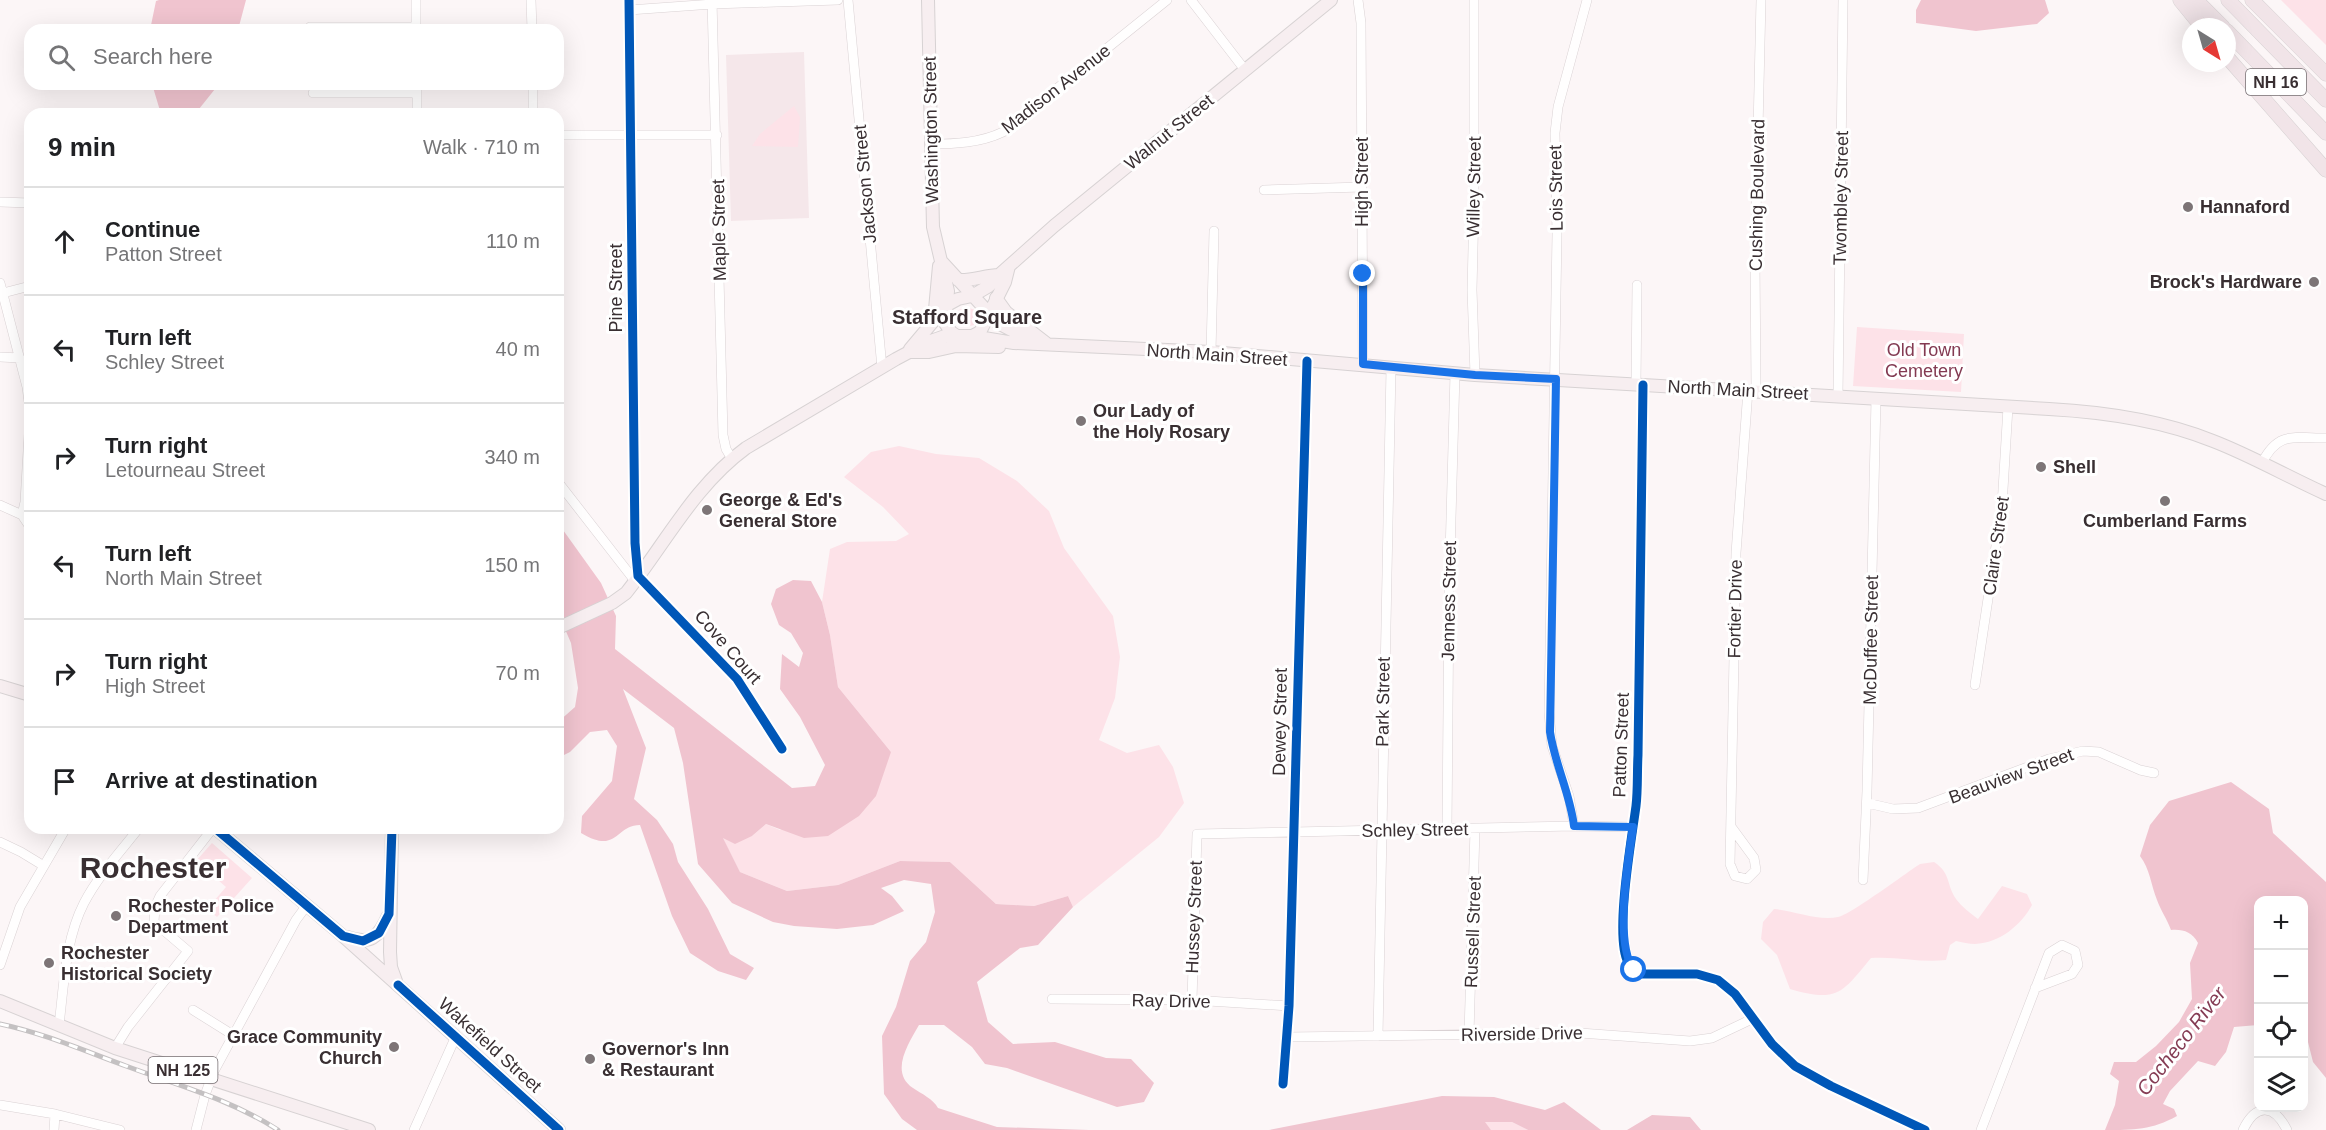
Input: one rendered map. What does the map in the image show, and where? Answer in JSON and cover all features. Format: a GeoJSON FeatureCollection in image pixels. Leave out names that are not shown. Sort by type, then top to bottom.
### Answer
{"type":"FeatureCollection","features":[{"type":"Feature","properties":{"kind":"highway"},"geometry":{"type":"LineString","coordinates":[[2180,0],[2195,18]]}},
{"type":"Feature","properties":{"kind":"highway"},"geometry":{"type":"LineString","coordinates":[[2196,0],[2214,18]]}},
{"type":"Feature","properties":{"kind":"highway","name":"NH 16"},"geometry":{"type":"LineString","coordinates":[[2228,0],[2326,100]]}},
{"type":"Feature","properties":{"kind":"highway"},"geometry":{"type":"LineString","coordinates":[[2252,0],[2326,74]]}},
{"type":"Feature","properties":{"kind":"highway","name":"NH 16"},"geometry":{"type":"LineString","coordinates":[[2236,41],[2326,133]]}},
{"type":"Feature","properties":{"kind":"highway"},"geometry":{"type":"LineString","coordinates":[[2236,67],[2326,170]]}},
{"type":"Feature","properties":{"kind":"main road","name":"Washington Street"},"geometry":{"type":"LineString","coordinates":[[928,0],[933,227],[948,291],[947,305]]}},
{"type":"Feature","properties":{"kind":"main road","name":"Walnut Street"},"geometry":{"type":"LineString","coordinates":[[972,296],[989,286],[1063,219],[1331,0]]}},
{"type":"Feature","properties":{"kind":"main road","name":"Washington Street"},"geometry":{"type":"LineString","coordinates":[[940,259],[972,296]]}},
{"type":"Feature","properties":{"kind":"main road"},"geometry":{"type":"LineString","coordinates":[[934,320],[940,259]]}},
{"type":"Feature","properties":{"kind":"main road","name":"Walnut Street"},"geometry":{"type":"LineString","coordinates":[[988,313],[1009,266]]}},
{"type":"Feature","properties":{"kind":"main road"},"geometry":{"type":"LineString","coordinates":[[958,280],[999,275]]}},
{"type":"Feature","properties":{"kind":"main road"},"geometry":{"type":"LineString","coordinates":[[988,313],[984,326],[972,336],[957,336],[945,323],[947,305],[964,296],[972,296],[998,323],[1007,330],[1019,334],[1027,343]]}},
{"type":"Feature","properties":{"kind":"main road"},"geometry":{"type":"LineString","coordinates":[[996,298],[1006,312],[1046,343]]}},
{"type":"Feature","properties":{"kind":"main road","name":"North Main Street"},"geometry":{"type":"LineString","coordinates":[[908,352],[947,305]]}},
{"type":"Feature","properties":{"kind":"main road","name":"North Main Street"},"geometry":{"type":"LineString","coordinates":[[564,625],[612,603],[626,593],[684,512],[732,459],[765,436],[908,352],[928,342],[957,336]]}},
{"type":"Feature","properties":{"kind":"main road","name":"North Main Street"},"geometry":{"type":"LineString","coordinates":[[972,336],[1014,343],[1211,352],[1475,375],[2067,410],[2153,422],[2210,440],[2326,494]]}},
{"type":"Feature","properties":{"kind":"main road","name":"North Main Street"},"geometry":{"type":"LineString","coordinates":[[908,352],[929,352],[956,346],[1013,348],[1027,343]]}},
{"type":"Feature","properties":{"kind":"main road"},"geometry":{"type":"LineString","coordinates":[[0,686],[24,693]]}},
{"type":"Feature","properties":{"kind":"main road","name":"Wakefield Street"},"geometry":{"type":"LineString","coordinates":[[221,834],[343,936],[559,1130]]}},
{"type":"Feature","properties":{"kind":"main road"},"geometry":{"type":"LineString","coordinates":[[392,834],[389,914],[391,967],[398,985]]}},
{"type":"Feature","properties":{"kind":"main road"},"geometry":{"type":"LineString","coordinates":[[343,936],[357,940],[369,940],[379,933],[389,914]]}},
{"type":"Feature","properties":{"kind":"main road","name":"NH 125"},"geometry":{"type":"LineString","coordinates":[[0,1000],[115,1048],[369,1130]]}},
{"type":"Feature","properties":{"kind":"street"},"geometry":{"type":"LineString","coordinates":[[416,0],[416,24]]}},
{"type":"Feature","properties":{"kind":"street"},"geometry":{"type":"LineString","coordinates":[[531,0],[532,24]]}},
{"type":"Feature","properties":{"kind":"street"},"geometry":{"type":"LineString","coordinates":[[629,5],[838,0]]}},
{"type":"Feature","properties":{"kind":"street","name":"Jackson Street"},"geometry":{"type":"LineString","coordinates":[[848,0],[882,368]]}},
{"type":"Feature","properties":{"kind":"street","name":"Madison Avenue"},"geometry":{"type":"LineString","coordinates":[[930,144],[971,142],[1003,132],[1167,0]]}},
{"type":"Feature","properties":{"kind":"street"},"geometry":{"type":"LineString","coordinates":[[1191,0],[1245,70]]}},
{"type":"Feature","properties":{"kind":"street","name":"High Street"},"geometry":{"type":"LineString","coordinates":[[1358,0],[1361,22],[1363,364]]}},
{"type":"Feature","properties":{"kind":"street","name":"Willey Street"},"geometry":{"type":"LineString","coordinates":[[1474,0],[1472,290],[1475,375]]}},
{"type":"Feature","properties":{"kind":"street","name":"Lois Street"},"geometry":{"type":"LineString","coordinates":[[1574,826],[1569,796],[1556,760],[1550,732],[1556,379],[1556,121],[1587,0]]}},
{"type":"Feature","properties":{"kind":"street","name":"Cushing Boulevard"},"geometry":{"type":"LineString","coordinates":[[1752,390],[1761,0]]}},
{"type":"Feature","properties":{"kind":"street","name":"Twombley Street"},"geometry":{"type":"LineString","coordinates":[[1838,396],[1844,0]]}},
{"type":"Feature","properties":{"kind":"street","name":"Maple Street"},"geometry":{"type":"LineString","coordinates":[[712,2],[723,435],[726,449],[732,459]]}},
{"type":"Feature","properties":{"kind":"street","name":"Pine Street"},"geometry":{"type":"LineString","coordinates":[[629,5],[637,579]]}},
{"type":"Feature","properties":{"kind":"street"},"geometry":{"type":"LineString","coordinates":[[313,93],[391,90]]}},
{"type":"Feature","properties":{"kind":"street"},"geometry":{"type":"LineString","coordinates":[[417,90],[417,108]]}},
{"type":"Feature","properties":{"kind":"street"},"geometry":{"type":"LineString","coordinates":[[532,90],[533,108]]}},
{"type":"Feature","properties":{"kind":"street"},"geometry":{"type":"LineString","coordinates":[[564,135],[717,135]]}},
{"type":"Feature","properties":{"kind":"street"},"geometry":{"type":"LineString","coordinates":[[1264,190],[1362,187]]}},
{"type":"Feature","properties":{"kind":"street"},"geometry":{"type":"LineString","coordinates":[[0,202],[24,203]]}},
{"type":"Feature","properties":{"kind":"street"},"geometry":{"type":"LineString","coordinates":[[1211,352],[1214,231]]}},
{"type":"Feature","properties":{"kind":"street"},"geometry":{"type":"LineString","coordinates":[[0,283],[24,379]]}},
{"type":"Feature","properties":{"kind":"street","name":"Patton Street"},"geometry":{"type":"LineString","coordinates":[[1637,285],[1638,755],[1626,886],[1624,937],[1627,962],[1634,970],[1642,974],[1697,974],[1718,980],[1735,994],[1772,1044],[1794,1066],[1925,1130]]}},
{"type":"Feature","properties":{"kind":"street"},"geometry":{"type":"LineString","coordinates":[[3,293],[24,288]]}},
{"type":"Feature","properties":{"kind":"street"},"geometry":{"type":"LineString","coordinates":[[0,357],[20,358]]}},
{"type":"Feature","properties":{"kind":"street","name":"Dewey Street"},"geometry":{"type":"LineString","coordinates":[[1283,1084],[1288,1037],[1307,361]]}},
{"type":"Feature","properties":{"kind":"street","name":"Park Street"},"geometry":{"type":"LineString","coordinates":[[1378,1036],[1380,830],[1391,368]]}},
{"type":"Feature","properties":{"kind":"street","name":"Jenness Street"},"geometry":{"type":"LineString","coordinates":[[1447,829],[1449,603],[1455,373]]}},
{"type":"Feature","properties":{"kind":"street","name":"Fortier Drive"},"geometry":{"type":"LineString","coordinates":[[1732,828],[1756,862],[1754,874],[1747,879],[1735,876],[1731,868],[1736,553],[1752,390]]}},
{"type":"Feature","properties":{"kind":"street","name":"McDuffee Street"},"geometry":{"type":"LineString","coordinates":[[1863,880],[1867,803],[1876,399]]}},
{"type":"Feature","properties":{"kind":"street","name":"Claire Street"},"geometry":{"type":"LineString","coordinates":[[1975,685],[2003,496],[2008,407]]}},
{"type":"Feature","properties":{"kind":"street"},"geometry":{"type":"LineString","coordinates":[[2262,463],[2272,446],[2279,441],[2296,438],[2326,438]]}},
{"type":"Feature","properties":{"kind":"street","name":"Cove Court"},"geometry":{"type":"LineString","coordinates":[[564,490],[637,579],[737,679],[782,749]]}},
{"type":"Feature","properties":{"kind":"street"},"geometry":{"type":"LineString","coordinates":[[0,505],[24,518]]}},
{"type":"Feature","properties":{"kind":"street"},"geometry":{"type":"LineString","coordinates":[[22,515],[24,506]]}},
{"type":"Feature","properties":{"kind":"street","name":"Beauview Street"},"geometry":{"type":"LineString","coordinates":[[1867,803],[1893,809],[1918,808],[2049,759],[2084,751],[2099,752],[2140,770],[2154,772]]}},
{"type":"Feature","properties":{"kind":"street","name":"Schley Street"},"geometry":{"type":"LineString","coordinates":[[1197,834],[1574,826],[1633,827]]}},
{"type":"Feature","properties":{"kind":"street","name":"Russell Street"},"geometry":{"type":"LineString","coordinates":[[1469,1034],[1475,829]]}},
{"type":"Feature","properties":{"kind":"street"},"geometry":{"type":"LineString","coordinates":[[0,965],[20,907],[63,834]]}},
{"type":"Feature","properties":{"kind":"street"},"geometry":{"type":"LineString","coordinates":[[59,1025],[67,965],[81,910],[91,891],[134,834]]}},
{"type":"Feature","properties":{"kind":"street"},"geometry":{"type":"LineString","coordinates":[[115,1048],[128,1027],[189,951],[154,922],[155,907],[160,896],[209,834]]}},
{"type":"Feature","properties":{"kind":"street","name":"Hussey Street"},"geometry":{"type":"LineString","coordinates":[[1192,1000],[1197,834]]}},
{"type":"Feature","properties":{"kind":"street"},"geometry":{"type":"LineString","coordinates":[[0,842],[44,866]]}},
{"type":"Feature","properties":{"kind":"street"},"geometry":{"type":"LineString","coordinates":[[196,1130],[210,1080],[296,920],[307,905]]}},
{"type":"Feature","properties":{"kind":"street"},"geometry":{"type":"LineString","coordinates":[[1981,1130],[2035,988],[2053,949],[2061,945],[2075,951],[2078,955],[2078,965],[2072,974],[2035,988]]}},
{"type":"Feature","properties":{"kind":"street","name":"Ray Drive"},"geometry":{"type":"LineString","coordinates":[[1052,999],[1192,1000],[1289,1006]]}},
{"type":"Feature","properties":{"kind":"street"},"geometry":{"type":"LineString","coordinates":[[193,1010],[233,1035]]}},
{"type":"Feature","properties":{"kind":"street","name":"Riverside Drive"},"geometry":{"type":"LineString","coordinates":[[1288,1037],[1580,1032],[1663,1040],[1701,1040],[1728,1032],[1752,1019]]}},
{"type":"Feature","properties":{"kind":"street"},"geometry":{"type":"LineString","coordinates":[[414,1130],[456,1036]]}},
{"type":"Feature","properties":{"kind":"street"},"geometry":{"type":"LineString","coordinates":[[0,1105],[55,1114],[120,1130]]}},
{"type":"Feature","properties":{"kind":"street"},"geometry":{"type":"LineString","coordinates":[[2243,1130],[2249,1119],[2257,1112],[2269,1110],[2277,1114],[2287,1130]]}},
{"type":"Feature","properties":{"kind":"street"},"geometry":{"type":"LineString","coordinates":[[54,1130],[55,1114]]}},
{"type":"Feature","properties":{"kind":"shaded area"},"geometry":{"type":"Polygon","coordinates":[[[804,52],[809,218],[731,221],[726,55],[804,52]]]}},
{"type":"Feature","properties":{"kind":"green space"},"geometry":{"type":"Polygon","coordinates":[[[2281,0],[2326,0],[2326,45],[2281,0]]]}},
{"type":"Feature","properties":{"kind":"green space"},"geometry":{"type":"Polygon","coordinates":[[[794,106],[800,117],[798,147],[752,146],[760,134],[794,106]]]}},
{"type":"Feature","properties":{"kind":"green space"},"geometry":{"type":"Polygon","coordinates":[[[967,307],[975,310],[978,316],[974,325],[962,325],[954,317],[956,311],[967,307]]]}},
{"type":"Feature","properties":{"kind":"green space","name":"Old Town Cemetery"},"geometry":{"type":"Polygon","coordinates":[[[1857,327],[1964,334],[1961,392],[1853,386],[1857,327]]]}},
{"type":"Feature","properties":{"kind":"green space"},"geometry":{"type":"Polygon","coordinates":[[[899,446],[936,454],[979,458],[1017,481],[1049,511],[1064,548],[1113,616],[1120,657],[1115,698],[1099,740],[1127,753],[1159,745],[1173,767],[1184,803],[1159,837],[1073,907],[1068,896],[1034,906],[996,904],[950,862],[900,861],[838,885],[787,891],[740,872],[722,837],[752,836],[766,824],[780,830],[891,752],[838,687],[822,602],[830,549],[847,542],[896,541],[909,534],[883,507],[844,477],[871,452],[899,446]]]}},
{"type":"Feature","properties":{"kind":"green space"},"geometry":{"type":"Polygon","coordinates":[[[212,843],[252,878],[217,917],[207,909],[226,887],[196,861],[212,843]]]}},
{"type":"Feature","properties":{"kind":"green space"},"geometry":{"type":"Polygon","coordinates":[[[1934,862],[1946,875],[1956,899],[1978,919],[2002,886],[2027,894],[2032,905],[2016,926],[1993,940],[1975,944],[1956,941],[1950,945],[1946,960],[1871,958],[1853,980],[1838,992],[1819,995],[1790,989],[1777,955],[1761,939],[1763,922],[1774,909],[1814,917],[1838,917],[1866,902],[1920,864],[1934,862]]]}},
{"type":"Feature","properties":{"kind":"green space"},"geometry":{"type":"Polygon","coordinates":[[[1484,1122],[1512,1122],[1528,1130],[1491,1130],[1484,1122]]]}},
{"type":"Feature","properties":{"kind":"water"},"geometry":{"type":"Polygon","coordinates":[[[246,0],[240,24],[151,24],[156,1],[246,0]]]}},
{"type":"Feature","properties":{"kind":"water"},"geometry":{"type":"Polygon","coordinates":[[[1921,0],[2045,0],[2049,13],[2037,24],[1976,31],[1916,23],[1916,10],[1921,0]]]}},
{"type":"Feature","properties":{"kind":"water"},"geometry":{"type":"Polygon","coordinates":[[[154,90],[214,90],[200,108],[159,108],[154,90]]]}},
{"type":"Feature","properties":{"kind":"water"},"geometry":{"type":"Polygon","coordinates":[[[564,531],[601,583],[616,616],[615,649],[792,788],[815,786],[825,765],[800,717],[780,689],[782,654],[799,667],[803,653],[791,633],[779,625],[771,604],[776,589],[793,580],[811,581],[822,602],[838,687],[891,752],[876,796],[859,816],[828,836],[804,838],[766,824],[752,836],[735,844],[723,838],[740,872],[787,891],[838,885],[900,861],[950,862],[996,904],[1034,906],[1068,896],[1073,907],[1038,945],[1020,948],[977,982],[988,1022],[1013,1044],[1055,1042],[1106,1058],[1131,1059],[1154,1083],[1144,1102],[1117,1107],[1007,1068],[985,1064],[972,1047],[944,1025],[919,1025],[903,1057],[902,1074],[913,1088],[930,1099],[938,1108],[997,1127],[1089,1130],[917,1130],[902,1119],[884,1094],[882,1036],[896,1007],[910,961],[926,942],[935,912],[931,884],[904,880],[881,888],[892,896],[904,911],[873,925],[837,929],[773,922],[732,903],[698,864],[683,763],[674,728],[623,689],[646,748],[634,799],[657,820],[673,844],[678,862],[708,909],[730,954],[754,968],[746,980],[718,971],[690,953],[672,916],[640,825],[632,826],[609,840],[602,841],[581,833],[582,816],[612,781],[617,746],[607,730],[590,732],[564,755],[564,717],[575,707],[578,688],[571,643],[564,627],[564,531]]]}},
{"type":"Feature","properties":{"kind":"water","name":"Cocheco River"},"geometry":{"type":"Polygon","coordinates":[[[2231,782],[2269,809],[2273,833],[2326,882],[2326,1078],[2313,1062],[2308,1042],[2308,896],[2254,896],[2254,1025],[2234,1027],[2226,1052],[2215,1066],[2198,1061],[2170,1091],[2163,1104],[2174,1109],[2177,1116],[2142,1128],[2105,1130],[2115,1105],[2119,1081],[2110,1074],[2114,1062],[2136,1062],[2156,1046],[2179,1022],[2192,999],[2190,963],[2198,943],[2187,932],[2171,930],[2140,856],[2150,825],[2169,801],[2231,782]]]}},
{"type":"Feature","properties":{"kind":"water"},"geometry":{"type":"Polygon","coordinates":[[[1442,1096],[1494,1097],[1545,1110],[1564,1102],[1601,1130],[1528,1130],[1512,1122],[1485,1122],[1491,1130],[1269,1130],[1442,1096]]]}},
{"type":"Feature","properties":{"kind":"water"},"geometry":{"type":"Polygon","coordinates":[[[1652,1115],[1690,1117],[1701,1130],[1627,1130],[1652,1115]]]}},
{"type":"Feature","properties":{"kind":"railway"},"geometry":{"type":"LineString","coordinates":[[0,1024],[48,1037],[204,1094],[242,1110],[278,1130]]}},
{"type":"Feature","properties":{"kind":"cycle path"},"geometry":{"type":"LineString","coordinates":[[629,0],[635,543],[638,576],[737,679],[782,749]]}},
{"type":"Feature","properties":{"kind":"cycle path"},"geometry":{"type":"LineString","coordinates":[[1283,1084],[1289,1006],[1307,361]]}},
{"type":"Feature","properties":{"kind":"cycle path"},"geometry":{"type":"LineString","coordinates":[[1643,385],[1637,793],[1623,910],[1624,949],[1628,962],[1642,974],[1697,974],[1718,980],[1735,994],[1772,1044],[1795,1066],[1831,1086],[1925,1130]]}},
{"type":"Feature","properties":{"kind":"cycle path"},"geometry":{"type":"LineString","coordinates":[[222,834],[343,936],[363,941],[379,933],[389,914],[392,834]]}},
{"type":"Feature","properties":{"kind":"cycle path"},"geometry":{"type":"LineString","coordinates":[[398,985],[559,1130]]}},
{"type":"Feature","properties":{"kind":"place","name":"Hannaford"},"geometry":{"type":"Point","coordinates":[2188,207]}},
{"type":"Feature","properties":{"kind":"place","name":"Brock's Hardware"},"geometry":{"type":"Point","coordinates":[2314,282]}},
{"type":"Feature","properties":{"kind":"place","name":"Our Lady of the Holy Rosary"},"geometry":{"type":"Point","coordinates":[1081,421]}},
{"type":"Feature","properties":{"kind":"place","name":"Shell"},"geometry":{"type":"Point","coordinates":[2041,467]}},
{"type":"Feature","properties":{"kind":"place","name":"Cumberland Farms"},"geometry":{"type":"Point","coordinates":[2165,501]}},
{"type":"Feature","properties":{"kind":"place","name":"George & Ed's General Store"},"geometry":{"type":"Point","coordinates":[707,510]}},
{"type":"Feature","properties":{"kind":"place","name":"Rochester Police Department"},"geometry":{"type":"Point","coordinates":[116,916]}},
{"type":"Feature","properties":{"kind":"place","name":"Rochester Historical Society"},"geometry":{"type":"Point","coordinates":[49,963]}},
{"type":"Feature","properties":{"kind":"place","name":"Grace Community Church"},"geometry":{"type":"Point","coordinates":[394,1047]}},
{"type":"Feature","properties":{"kind":"place","name":"Governor's Inn & Restaurant"},"geometry":{"type":"Point","coordinates":[590,1059]}},
{"type":"Feature","properties":{"kind":"district","name":"Stafford Square"},"geometry":{"type":"Point","coordinates":[967,317]}},
{"type":"Feature","properties":{"kind":"district","name":"Rochester"},"geometry":{"type":"Point","coordinates":[153,867]}},
{"type":"Feature","properties":{"kind":"route"},"geometry":{"type":"LineString","coordinates":[[1363,274],[1363,364],[1475,375],[1556,379],[1552,490],[1550,732],[1556,760],[1569,796],[1574,826],[1633,827],[1626,886],[1624,937],[1627,962],[1634,970]]}}]}
